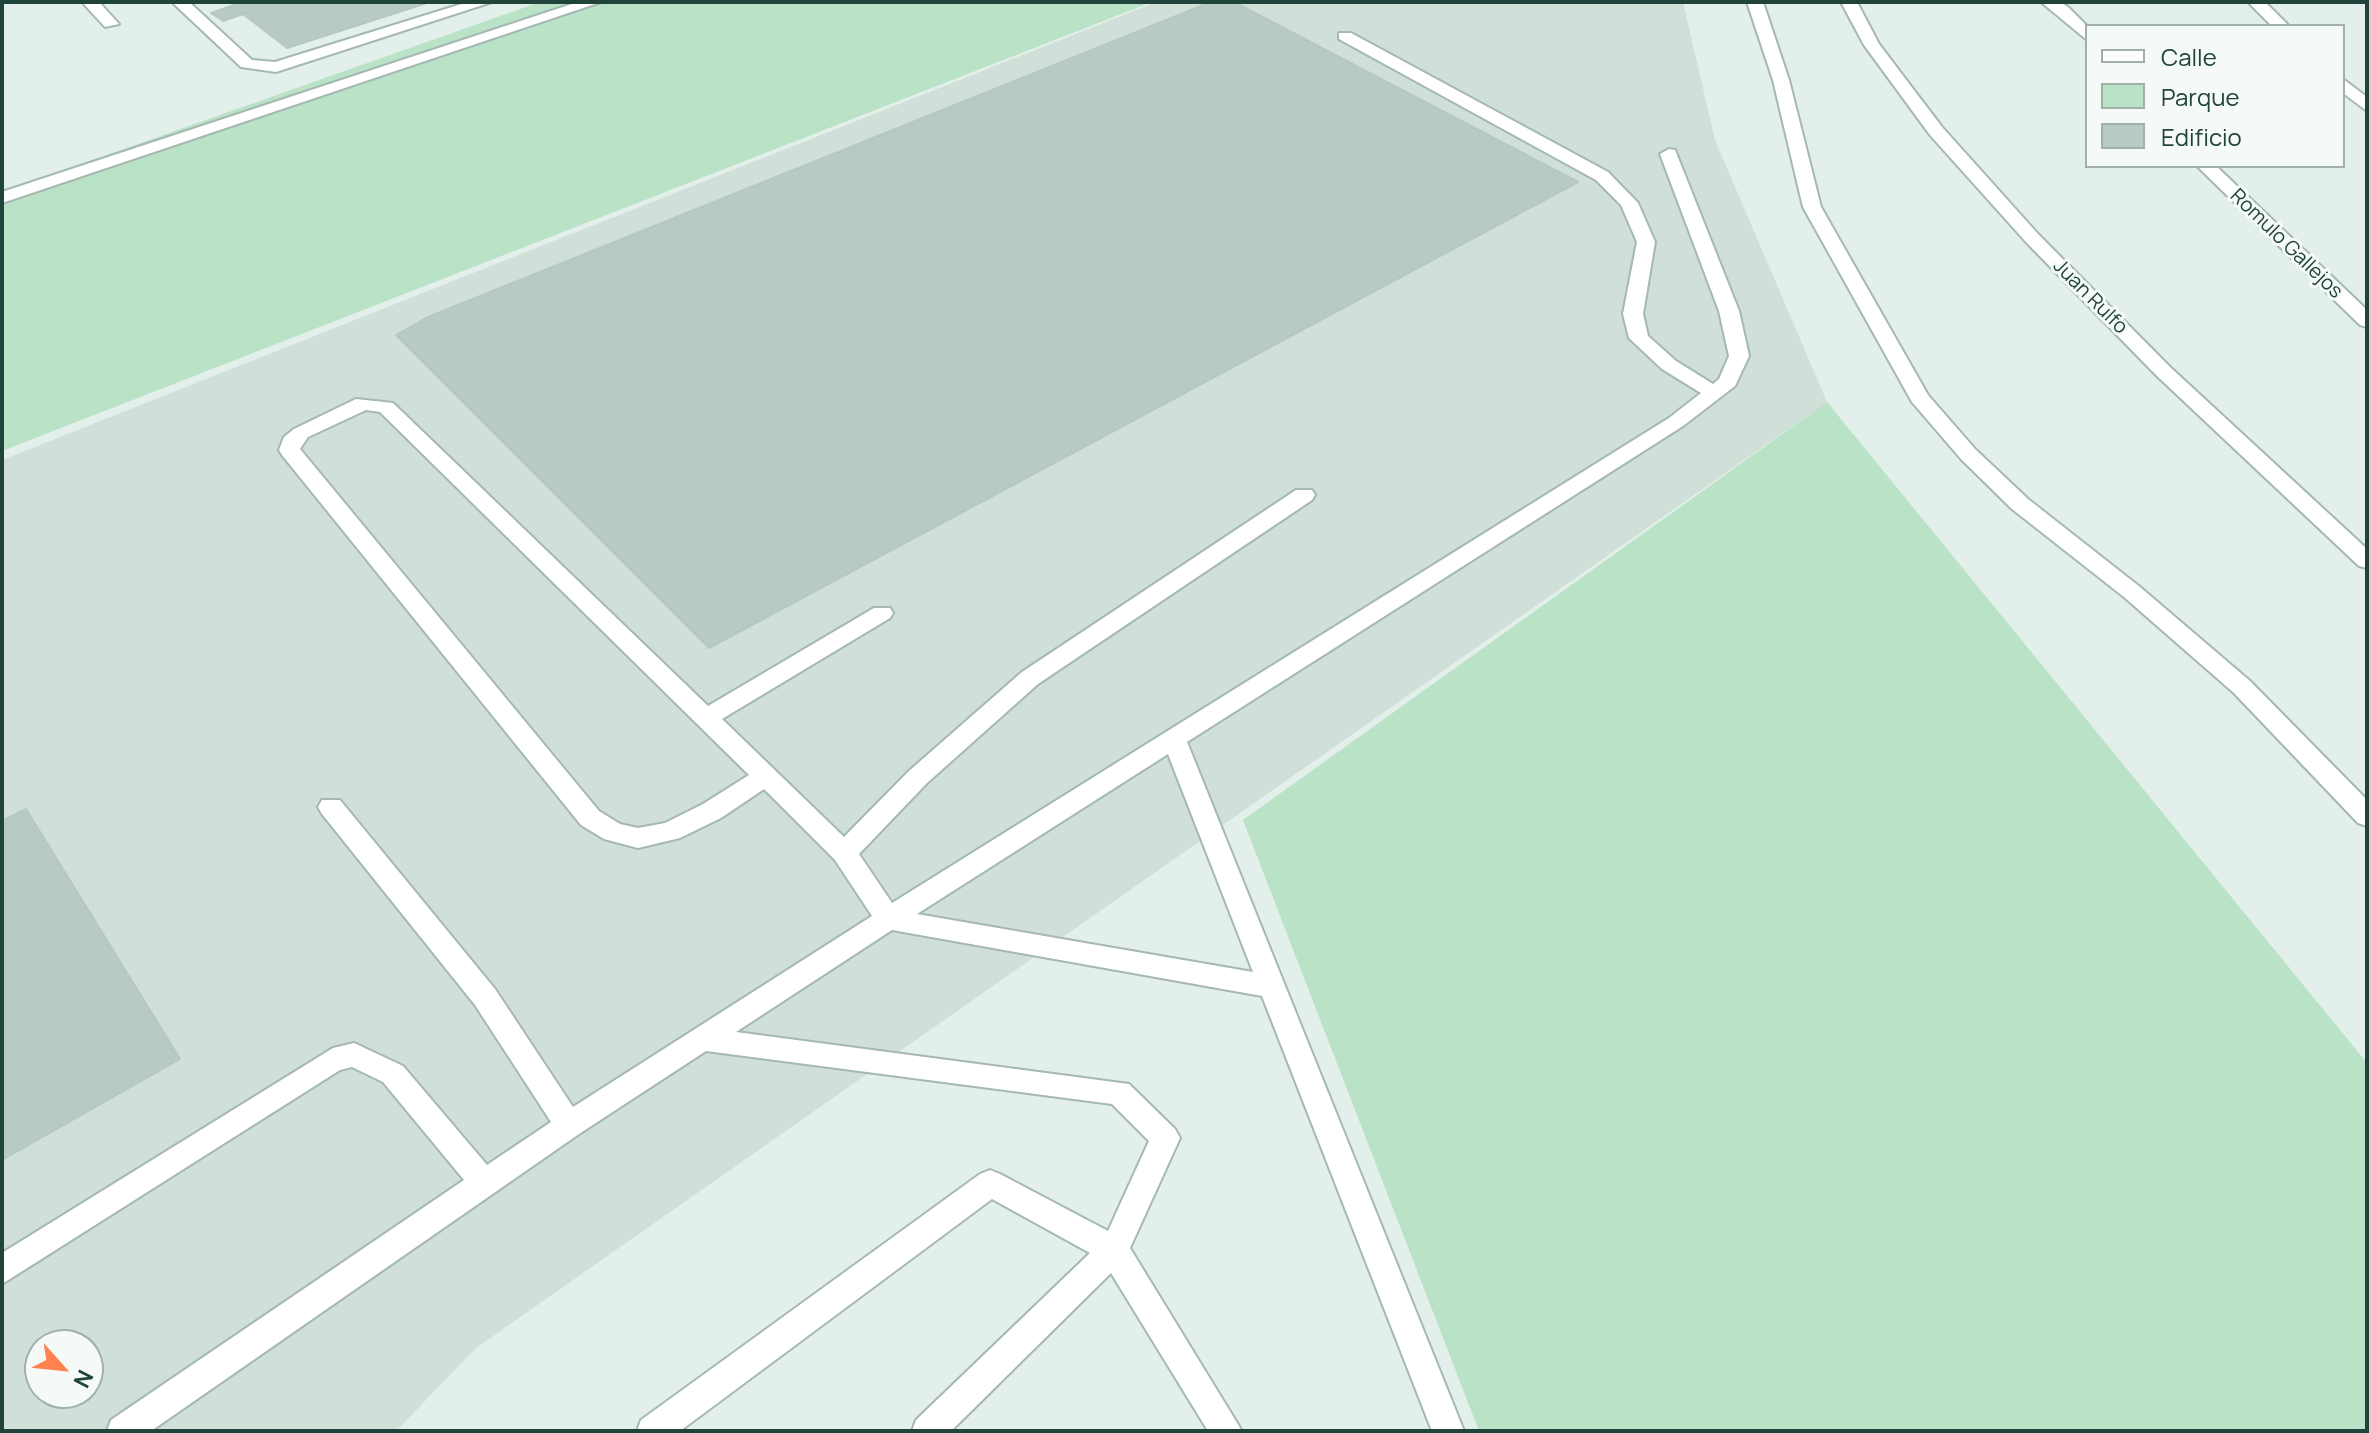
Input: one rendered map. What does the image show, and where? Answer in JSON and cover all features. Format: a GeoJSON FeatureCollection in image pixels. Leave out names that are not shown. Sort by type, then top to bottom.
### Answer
{"type":"FeatureCollection","features":[{"type":"Feature","properties":{"kind":"street"},"geometry":{"type":"LineString","coordinates":[[90,2],[111,24]]}},
{"type":"Feature","properties":{"kind":"street"},"geometry":{"type":"LineString","coordinates":[[180,2],[247,64],[276,67],[484,2]]}},
{"type":"Feature","properties":{"kind":"street"},"geometry":{"type":"LineString","coordinates":[[2,198],[593,2]]}},
{"type":"Feature","properties":{"kind":"street"},"geometry":{"type":"LineString","coordinates":[[1755,2],[1781,80],[1812,207],[1919,398],[1968,454],[2020,504],[2132,592],[2242,687],[2367,816]]}},
{"type":"Feature","properties":{"kind":"street","name":"Juan Rulfo"},"geometry":{"type":"LineString","coordinates":[[1849,2],[1872,45],[1936,131],[2032,238],[2163,371],[2367,561]]}},
{"type":"Feature","properties":{"kind":"street"},"geometry":{"type":"LineString","coordinates":[[2049,2],[2063,10],[2085,33]]}},
{"type":"Feature","properties":{"kind":"street"},"geometry":{"type":"LineString","coordinates":[[2256,2],[2279,24]]}},
{"type":"Feature","properties":{"kind":"street"},"geometry":{"type":"LineString","coordinates":[[1345,36],[1602,176],[1629,203],[1646,242],[1633,314],[1639,338],[1669,365],[1714,393]]}},
{"type":"Feature","properties":{"kind":"street"},"geometry":{"type":"LineString","coordinates":[[2345,86],[2367,106]]}},
{"type":"Feature","properties":{"kind":"street"},"geometry":{"type":"LineString","coordinates":[[123,1431],[483,1181],[888,919],[1676,422],[1728,382],[1739,356],[1729,311],[1669,154]]}},
{"type":"Feature","properties":{"kind":"street","name":"Romulo Gallejos"},"geometry":{"type":"LineString","coordinates":[[2208,168],[2367,321]]}},
{"type":"Feature","properties":{"kind":"street"},"geometry":{"type":"LineString","coordinates":[[766,776],[712,811],[671,831],[638,838],[613,832],[590,818],[289,450],[291,442],[301,433],[363,403],[386,407],[766,776],[844,853],[888,919],[1271,986]]}},
{"type":"Feature","properties":{"kind":"street"},"geometry":{"type":"LineString","coordinates":[[844,853],[918,777],[1030,678],[1304,495]]}},
{"type":"Feature","properties":{"kind":"street"},"geometry":{"type":"LineString","coordinates":[[706,718],[882,613]]}},
{"type":"Feature","properties":{"kind":"street"},"geometry":{"type":"LineString","coordinates":[[1174,739],[1448,1431]]}},
{"type":"Feature","properties":{"kind":"street"},"geometry":{"type":"LineString","coordinates":[[331,807],[485,997],[569,1125]]}},
{"type":"Feature","properties":{"kind":"street"},"geometry":{"type":"LineString","coordinates":[[702,1039],[1119,1093],[1165,1138],[1114,1250],[928,1431]]}},
{"type":"Feature","properties":{"kind":"street"},"geometry":{"type":"LineString","coordinates":[[2,1270],[333,1060],[354,1055],[393,1074],[483,1181]]}},
{"type":"Feature","properties":{"kind":"street"},"geometry":{"type":"LineString","coordinates":[[653,1431],[990,1183],[1114,1250],[1226,1431]]}},
{"type":"Feature","properties":{"kind":"shaded area"},"geometry":{"type":"Polygon","coordinates":[[[1156,2],[1683,2],[1715,140],[1827,402],[476,1348],[396,1431],[2,1431],[2,460],[1156,2]]]}},
{"type":"Feature","properties":{"kind":"green space"},"geometry":{"type":"Polygon","coordinates":[[[540,2],[1152,2],[2,451],[2,192],[540,2]]]}},
{"type":"Feature","properties":{"kind":"green space"},"geometry":{"type":"Polygon","coordinates":[[[1827,402],[2367,1063],[2367,1431],[1479,1431],[1243,820],[1827,402]]]}},
{"type":"Feature","properties":{"kind":"building"},"geometry":{"type":"Polygon","coordinates":[[[234,2],[430,2],[287,48],[243,14],[223,21],[211,13],[237,4],[234,2]]]}},
{"type":"Feature","properties":{"kind":"building"},"geometry":{"type":"Polygon","coordinates":[[[1211,2],[1234,2],[1578,182],[709,648],[396,335],[428,317],[1211,2]]]}},
{"type":"Feature","properties":{"kind":"building"},"geometry":{"type":"Polygon","coordinates":[[[26,809],[180,1059],[2,1160],[2,821],[26,809]]]}}]}
